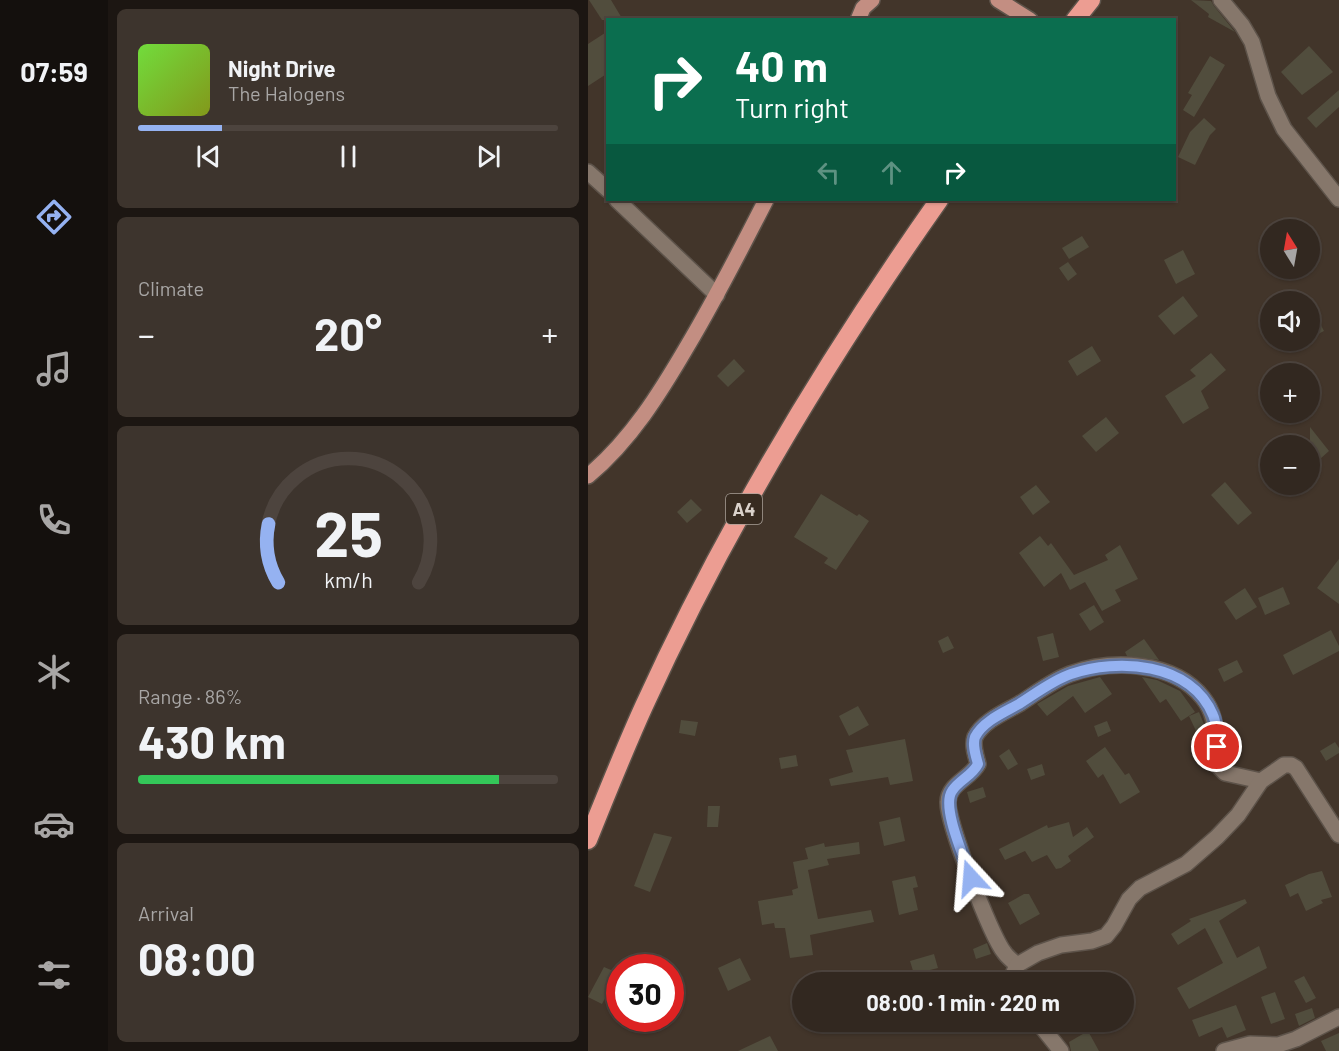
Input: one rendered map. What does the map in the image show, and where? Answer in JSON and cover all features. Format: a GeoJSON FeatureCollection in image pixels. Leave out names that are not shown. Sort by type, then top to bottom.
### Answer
{"type":"FeatureCollection","features":[{"type":"Feature","properties":{"kind":"highway"},"geometry":{"type":"LineString","coordinates":[[1077,18],[1091,0]]}},
{"type":"Feature","properties":{"kind":"highway","name":"A4"},"geometry":{"type":"LineString","coordinates":[[588,840],[644,705],[682,626],[762,476],[854,324],[938,201]]}},
{"type":"Feature","properties":{"kind":"main road"},"geometry":{"type":"LineString","coordinates":[[859,18],[864,8],[872,0]]}},
{"type":"Feature","properties":{"kind":"main road"},"geometry":{"type":"LineString","coordinates":[[998,0],[1027,18]]}},
{"type":"Feature","properties":{"kind":"main road"},"geometry":{"type":"LineString","coordinates":[[588,476],[604,463],[632,432],[663,389],[717,295],[765,201]]}},
{"type":"Feature","properties":{"kind":"street"},"geometry":{"type":"LineString","coordinates":[[1221,0],[1242,24],[1252,42],[1268,96],[1284,129],[1339,199]]}},
{"type":"Feature","properties":{"kind":"street"},"geometry":{"type":"LineString","coordinates":[[588,172],[606,188]]}},
{"type":"Feature","properties":{"kind":"street"},"geometry":{"type":"LineString","coordinates":[[618,201],[717,295]]}},
{"type":"Feature","properties":{"kind":"street"},"geometry":{"type":"LineString","coordinates":[[1017,965],[1004,953],[995,938],[971,878],[950,816],[948,802],[951,792],[960,781],[974,771],[978,764],[974,747],[975,737],[990,721],[1070,674],[1122,664],[1154,670],[1191,686],[1204,699],[1214,716],[1220,768],[1231,775],[1261,781]]}},
{"type":"Feature","properties":{"kind":"street"},"geometry":{"type":"LineString","coordinates":[[1014,972],[1017,965],[1038,953],[1061,945],[1092,941],[1106,936],[1129,899],[1140,888],[1186,864],[1238,815],[1261,781],[1284,765],[1296,768],[1339,835]]}},
{"type":"Feature","properties":{"kind":"street"},"geometry":{"type":"LineString","coordinates":[[1224,1051],[1250,1044],[1278,1045],[1296,1039],[1339,1017]]}},
{"type":"Feature","properties":{"kind":"street"},"geometry":{"type":"LineString","coordinates":[[1046,1032],[1061,1051]]}},
{"type":"Feature","properties":{"kind":"building"},"geometry":{"type":"Polygon","coordinates":[[[589,0],[611,0],[622,18],[602,20],[589,0]]]}},
{"type":"Feature","properties":{"kind":"building"},"geometry":{"type":"Polygon","coordinates":[[[1191,0],[1211,1],[1235,32],[1208,17],[1209,14],[1191,0]]]}},
{"type":"Feature","properties":{"kind":"building"},"geometry":{"type":"Polygon","coordinates":[[[606,32],[606,74],[588,86],[588,44],[606,32]]]}},
{"type":"Feature","properties":{"kind":"building"},"geometry":{"type":"Polygon","coordinates":[[[1309,46],[1333,72],[1302,95],[1281,72],[1309,46]]]}},
{"type":"Feature","properties":{"kind":"building"},"geometry":{"type":"Polygon","coordinates":[[[1210,56],[1225,65],[1194,117],[1183,110],[1192,95],[1188,93],[1210,56]]]}},
{"type":"Feature","properties":{"kind":"building"},"geometry":{"type":"Polygon","coordinates":[[[1339,90],[1339,107],[1316,128],[1307,118],[1339,90]]]}},
{"type":"Feature","properties":{"kind":"building"},"geometry":{"type":"Polygon","coordinates":[[[1204,118],[1216,129],[1210,135],[1195,165],[1178,157],[1190,132],[1204,118]]]}},
{"type":"Feature","properties":{"kind":"building"},"geometry":{"type":"Polygon","coordinates":[[[1082,236],[1089,247],[1069,259],[1062,248],[1082,236]]]}},
{"type":"Feature","properties":{"kind":"building"},"geometry":{"type":"Polygon","coordinates":[[[1183,250],[1195,274],[1176,284],[1164,260],[1183,250]]]}},
{"type":"Feature","properties":{"kind":"building"},"geometry":{"type":"Polygon","coordinates":[[[1068,262],[1077,274],[1068,281],[1059,268],[1068,262]]]}},
{"type":"Feature","properties":{"kind":"building"},"geometry":{"type":"Polygon","coordinates":[[[1183,296],[1198,316],[1174,335],[1158,316],[1183,296]]]}},
{"type":"Feature","properties":{"kind":"building"},"geometry":{"type":"Polygon","coordinates":[[[1092,346],[1101,361],[1077,376],[1068,361],[1092,346]]]}},
{"type":"Feature","properties":{"kind":"building"},"geometry":{"type":"Polygon","coordinates":[[[1211,353],[1226,370],[1201,391],[1209,408],[1183,424],[1165,396],[1196,376],[1190,370],[1211,353]]]}},
{"type":"Feature","properties":{"kind":"building"},"geometry":{"type":"Polygon","coordinates":[[[734,359],[745,371],[728,387],[717,376],[734,359]]]}},
{"type":"Feature","properties":{"kind":"building"},"geometry":{"type":"Polygon","coordinates":[[[1106,417],[1119,433],[1096,452],[1082,436],[1106,417]]]}},
{"type":"Feature","properties":{"kind":"building"},"geometry":{"type":"Polygon","coordinates":[[[1310,427],[1316,435],[1310,435],[1310,427]]]}},
{"type":"Feature","properties":{"kind":"building"},"geometry":{"type":"Polygon","coordinates":[[[1320,440],[1329,451],[1320,459],[1320,440]]]}},
{"type":"Feature","properties":{"kind":"building"},"geometry":{"type":"Polygon","coordinates":[[[1225,482],[1252,513],[1238,525],[1211,495],[1225,482]]]}},
{"type":"Feature","properties":{"kind":"building"},"geometry":{"type":"Polygon","coordinates":[[[1036,485],[1050,502],[1033,515],[1020,497],[1036,485]]]}},
{"type":"Feature","properties":{"kind":"building"},"geometry":{"type":"Polygon","coordinates":[[[821,494],[869,521],[836,570],[824,563],[828,558],[794,537],[821,494]]]}},
{"type":"Feature","properties":{"kind":"building"},"geometry":{"type":"Polygon","coordinates":[[[691,499],[702,510],[687,523],[677,512],[691,499]]]}},
{"type":"Feature","properties":{"kind":"building"},"geometry":{"type":"Polygon","coordinates":[[[1040,536],[1048,546],[1051,543],[1074,575],[1108,560],[1105,555],[1120,545],[1138,579],[1115,590],[1121,601],[1102,611],[1085,582],[1070,590],[1061,573],[1044,587],[1019,553],[1040,536]]]}},
{"type":"Feature","properties":{"kind":"building"},"geometry":{"type":"Polygon","coordinates":[[[1339,559],[1339,604],[1317,588],[1339,559]]]}},
{"type":"Feature","properties":{"kind":"building"},"geometry":{"type":"Polygon","coordinates":[[[1283,587],[1290,604],[1265,615],[1258,598],[1283,587]]]}},
{"type":"Feature","properties":{"kind":"building"},"geometry":{"type":"Polygon","coordinates":[[[1245,588],[1257,607],[1236,620],[1224,602],[1245,588]]]}},
{"type":"Feature","properties":{"kind":"building"},"geometry":{"type":"Polygon","coordinates":[[[1094,605],[1104,622],[1090,631],[1079,614],[1094,605]]]}},
{"type":"Feature","properties":{"kind":"building"},"geometry":{"type":"Polygon","coordinates":[[[1331,630],[1339,651],[1293,675],[1283,655],[1331,630]]]}},
{"type":"Feature","properties":{"kind":"building"},"geometry":{"type":"Polygon","coordinates":[[[1053,633],[1059,657],[1043,661],[1037,637],[1053,633]]]}},
{"type":"Feature","properties":{"kind":"building"},"geometry":{"type":"Polygon","coordinates":[[[948,636],[954,648],[943,653],[938,641],[948,636]]]}},
{"type":"Feature","properties":{"kind":"building"},"geometry":{"type":"Polygon","coordinates":[[[1144,639],[1159,660],[1127,656],[1125,652],[1144,639]]]}},
{"type":"Feature","properties":{"kind":"building"},"geometry":{"type":"Polygon","coordinates":[[[1237,660],[1243,672],[1224,682],[1218,669],[1237,660]]]}},
{"type":"Feature","properties":{"kind":"building"},"geometry":{"type":"Polygon","coordinates":[[[1100,677],[1112,694],[1085,713],[1073,696],[1047,716],[1037,704],[1068,686],[1100,677]]]}},
{"type":"Feature","properties":{"kind":"building"},"geometry":{"type":"Polygon","coordinates":[[[1142,677],[1157,680],[1180,691],[1195,712],[1181,721],[1166,699],[1160,703],[1142,677]]]}},
{"type":"Feature","properties":{"kind":"building"},"geometry":{"type":"Polygon","coordinates":[[[858,706],[869,725],[849,736],[839,716],[858,706]]]}},
{"type":"Feature","properties":{"kind":"building"},"geometry":{"type":"Polygon","coordinates":[[[1199,712],[1205,727],[1196,731],[1189,716],[1199,712]]]}},
{"type":"Feature","properties":{"kind":"building"},"geometry":{"type":"Polygon","coordinates":[[[681,720],[698,722],[695,736],[679,733],[681,720]]]}},
{"type":"Feature","properties":{"kind":"building"},"geometry":{"type":"Polygon","coordinates":[[[1107,721],[1111,731],[1098,737],[1094,726],[1107,721]]]}},
{"type":"Feature","properties":{"kind":"building"},"geometry":{"type":"Polygon","coordinates":[[[905,739],[913,781],[890,785],[888,777],[831,786],[829,779],[853,772],[846,750],[905,739]]]}},
{"type":"Feature","properties":{"kind":"building"},"geometry":{"type":"Polygon","coordinates":[[[1335,742],[1339,753],[1326,761],[1320,751],[1335,742]]]}},
{"type":"Feature","properties":{"kind":"building"},"geometry":{"type":"Polygon","coordinates":[[[1105,747],[1125,775],[1129,773],[1140,792],[1120,804],[1103,774],[1098,778],[1086,761],[1105,747]]]}},
{"type":"Feature","properties":{"kind":"building"},"geometry":{"type":"Polygon","coordinates":[[[1009,749],[1018,764],[1008,770],[999,756],[1009,749]]]}},
{"type":"Feature","properties":{"kind":"building"},"geometry":{"type":"Polygon","coordinates":[[[796,755],[798,766],[781,769],[779,758],[796,755]]]}},
{"type":"Feature","properties":{"kind":"building"},"geometry":{"type":"Polygon","coordinates":[[[1042,764],[1045,775],[1031,780],[1027,769],[1042,764]]]}},
{"type":"Feature","properties":{"kind":"building"},"geometry":{"type":"Polygon","coordinates":[[[983,787],[986,797],[970,803],[967,792],[983,787]]]}},
{"type":"Feature","properties":{"kind":"building"},"geometry":{"type":"Polygon","coordinates":[[[708,806],[720,806],[718,827],[707,827],[708,806]]]}},
{"type":"Feature","properties":{"kind":"building"},"geometry":{"type":"Polygon","coordinates":[[[900,817],[905,841],[884,846],[879,822],[900,817]]]}},
{"type":"Feature","properties":{"kind":"building"},"geometry":{"type":"Polygon","coordinates":[[[1069,822],[1073,837],[1087,827],[1094,837],[1068,856],[1071,861],[1061,868],[1056,869],[1047,855],[1032,862],[1025,851],[1005,860],[999,849],[1047,825],[1048,828],[1069,822]]]}},
{"type":"Feature","properties":{"kind":"building"},"geometry":{"type":"Polygon","coordinates":[[[654,833],[672,837],[650,892],[634,886],[654,833]]]}},
{"type":"Feature","properties":{"kind":"building"},"geometry":{"type":"Polygon","coordinates":[[[859,842],[860,854],[827,859],[829,865],[808,870],[818,919],[871,910],[874,922],[810,935],[813,955],[790,958],[785,928],[775,928],[774,923],[762,925],[758,901],[793,895],[792,890],[798,888],[793,862],[808,859],[805,848],[824,843],[825,847],[859,842]]]}},
{"type":"Feature","properties":{"kind":"building"},"geometry":{"type":"Polygon","coordinates":[[[1322,871],[1332,897],[1321,900],[1323,903],[1306,911],[1298,893],[1290,897],[1285,885],[1322,871]]]}},
{"type":"Feature","properties":{"kind":"building"},"geometry":{"type":"Polygon","coordinates":[[[915,876],[918,887],[913,888],[918,910],[899,915],[892,881],[915,876]]]}},
{"type":"Feature","properties":{"kind":"building"},"geometry":{"type":"Polygon","coordinates":[[[1024,894],[1029,894],[1040,914],[1020,925],[1008,903],[1024,894]]]}},
{"type":"Feature","properties":{"kind":"building"},"geometry":{"type":"Polygon","coordinates":[[[1245,899],[1247,903],[1219,921],[1237,958],[1259,946],[1267,968],[1189,1009],[1177,988],[1223,963],[1205,928],[1178,945],[1171,934],[1191,921],[1189,919],[1245,899]]]}},
{"type":"Feature","properties":{"kind":"building"},"geometry":{"type":"Polygon","coordinates":[[[987,943],[991,954],[976,959],[973,949],[987,943]]]}},
{"type":"Feature","properties":{"kind":"building"},"geometry":{"type":"Polygon","coordinates":[[[934,954],[938,968],[913,972],[910,961],[934,954]]]}},
{"type":"Feature","properties":{"kind":"building"},"geometry":{"type":"Polygon","coordinates":[[[740,958],[751,980],[728,991],[718,968],[740,958]]]}},
{"type":"Feature","properties":{"kind":"building"},"geometry":{"type":"Polygon","coordinates":[[[604,967],[606,968],[606,996],[602,1004],[588,997],[604,967]]]}},
{"type":"Feature","properties":{"kind":"building"},"geometry":{"type":"Polygon","coordinates":[[[1304,976],[1316,998],[1306,1003],[1294,981],[1304,976]]]}},
{"type":"Feature","properties":{"kind":"building"},"geometry":{"type":"Polygon","coordinates":[[[1275,992],[1285,1019],[1271,1024],[1261,997],[1275,992]]]}},
{"type":"Feature","properties":{"kind":"building"},"geometry":{"type":"Polygon","coordinates":[[[1236,1005],[1246,1030],[1227,1038],[1222,1027],[1199,1037],[1192,1020],[1236,1005]]]}},
{"type":"Feature","properties":{"kind":"building"},"geometry":{"type":"Polygon","coordinates":[[[1312,1008],[1315,1018],[1299,1026],[1295,1014],[1312,1008]]]}},
{"type":"Feature","properties":{"kind":"building"},"geometry":{"type":"Polygon","coordinates":[[[1089,1032],[1099,1051],[1071,1051],[1069,1042],[1089,1032]]]}},
{"type":"Feature","properties":{"kind":"building"},"geometry":{"type":"Polygon","coordinates":[[[1339,1033],[1339,1051],[1326,1051],[1321,1041],[1339,1033]]]}},
{"type":"Feature","properties":{"kind":"building"},"geometry":{"type":"Polygon","coordinates":[[[770,1036],[778,1051],[738,1051],[770,1036]]]}},
{"type":"Feature","properties":{"kind":"route"},"geometry":{"type":"LineString","coordinates":[[971,878],[950,816],[948,802],[951,792],[960,781],[974,771],[978,764],[974,747],[975,737],[990,721],[1070,674],[1122,664],[1154,670],[1177,678],[1191,686],[1204,699],[1214,716],[1217,747]]}}]}
